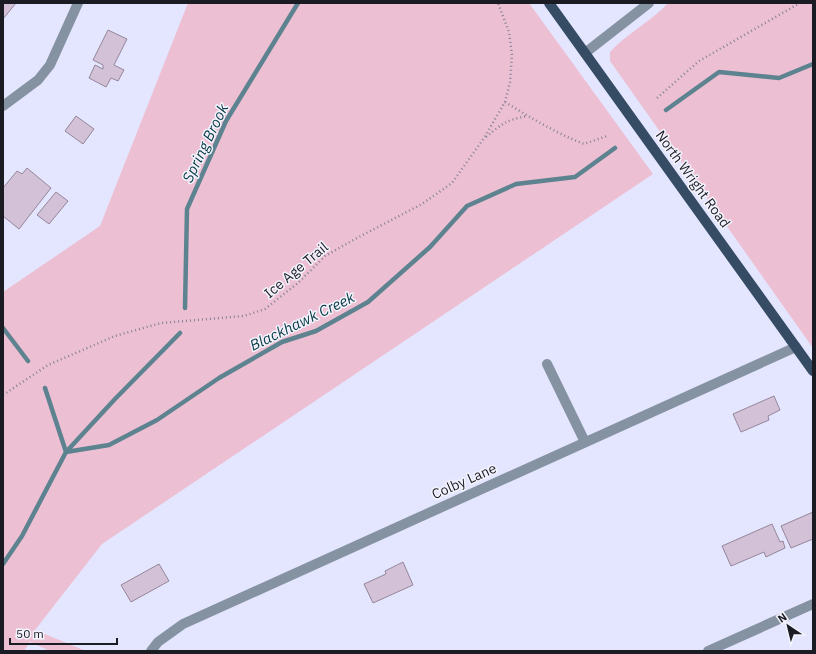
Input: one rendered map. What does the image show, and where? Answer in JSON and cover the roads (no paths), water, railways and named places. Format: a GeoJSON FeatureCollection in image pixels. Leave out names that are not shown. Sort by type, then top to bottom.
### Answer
{"type":"FeatureCollection","features":[{"type":"Feature","properties":{"kind":"main road","name":"North Wright Road"},"geometry":{"type":"LineString","coordinates":[[549,3],[813,371]]}},
{"type":"Feature","properties":{"kind":"street"},"geometry":{"type":"LineString","coordinates":[[3,106],[38,80],[50,64],[78,3]]}},
{"type":"Feature","properties":{"kind":"street"},"geometry":{"type":"LineString","coordinates":[[585,53],[649,3]]}},
{"type":"Feature","properties":{"kind":"street","name":"Colby Lane"},"geometry":{"type":"LineString","coordinates":[[151,651],[158,642],[183,624],[796,346]]}},
{"type":"Feature","properties":{"kind":"street"},"geometry":{"type":"LineString","coordinates":[[547,364],[585,442]]}},
{"type":"Feature","properties":{"kind":"street"},"geometry":{"type":"LineString","coordinates":[[708,651],[727,647],[813,604]]}},
{"type":"Feature","properties":{"kind":"waterway","name":"Spring Brook"},"geometry":{"type":"LineString","coordinates":[[185,308],[187,209],[226,121],[298,3]]}},
{"type":"Feature","properties":{"kind":"waterway","name":"Blackhawk Creek"},"geometry":{"type":"LineString","coordinates":[[666,110],[719,72],[779,78],[813,64]]}},
{"type":"Feature","properties":{"kind":"waterway","name":"Blackhawk Creek"},"geometry":{"type":"LineString","coordinates":[[45,388],[66,452],[109,445],[157,420],[219,378],[282,342],[316,331],[368,302],[430,247],[467,206],[516,184],[575,177],[615,148]]}},
{"type":"Feature","properties":{"kind":"waterway"},"geometry":{"type":"LineString","coordinates":[[3,328],[28,361]]}},
{"type":"Feature","properties":{"kind":"waterway","name":"Spring Brook"},"geometry":{"type":"LineString","coordinates":[[3,564],[22,536],[66,452],[115,399],[180,333]]}}]}
